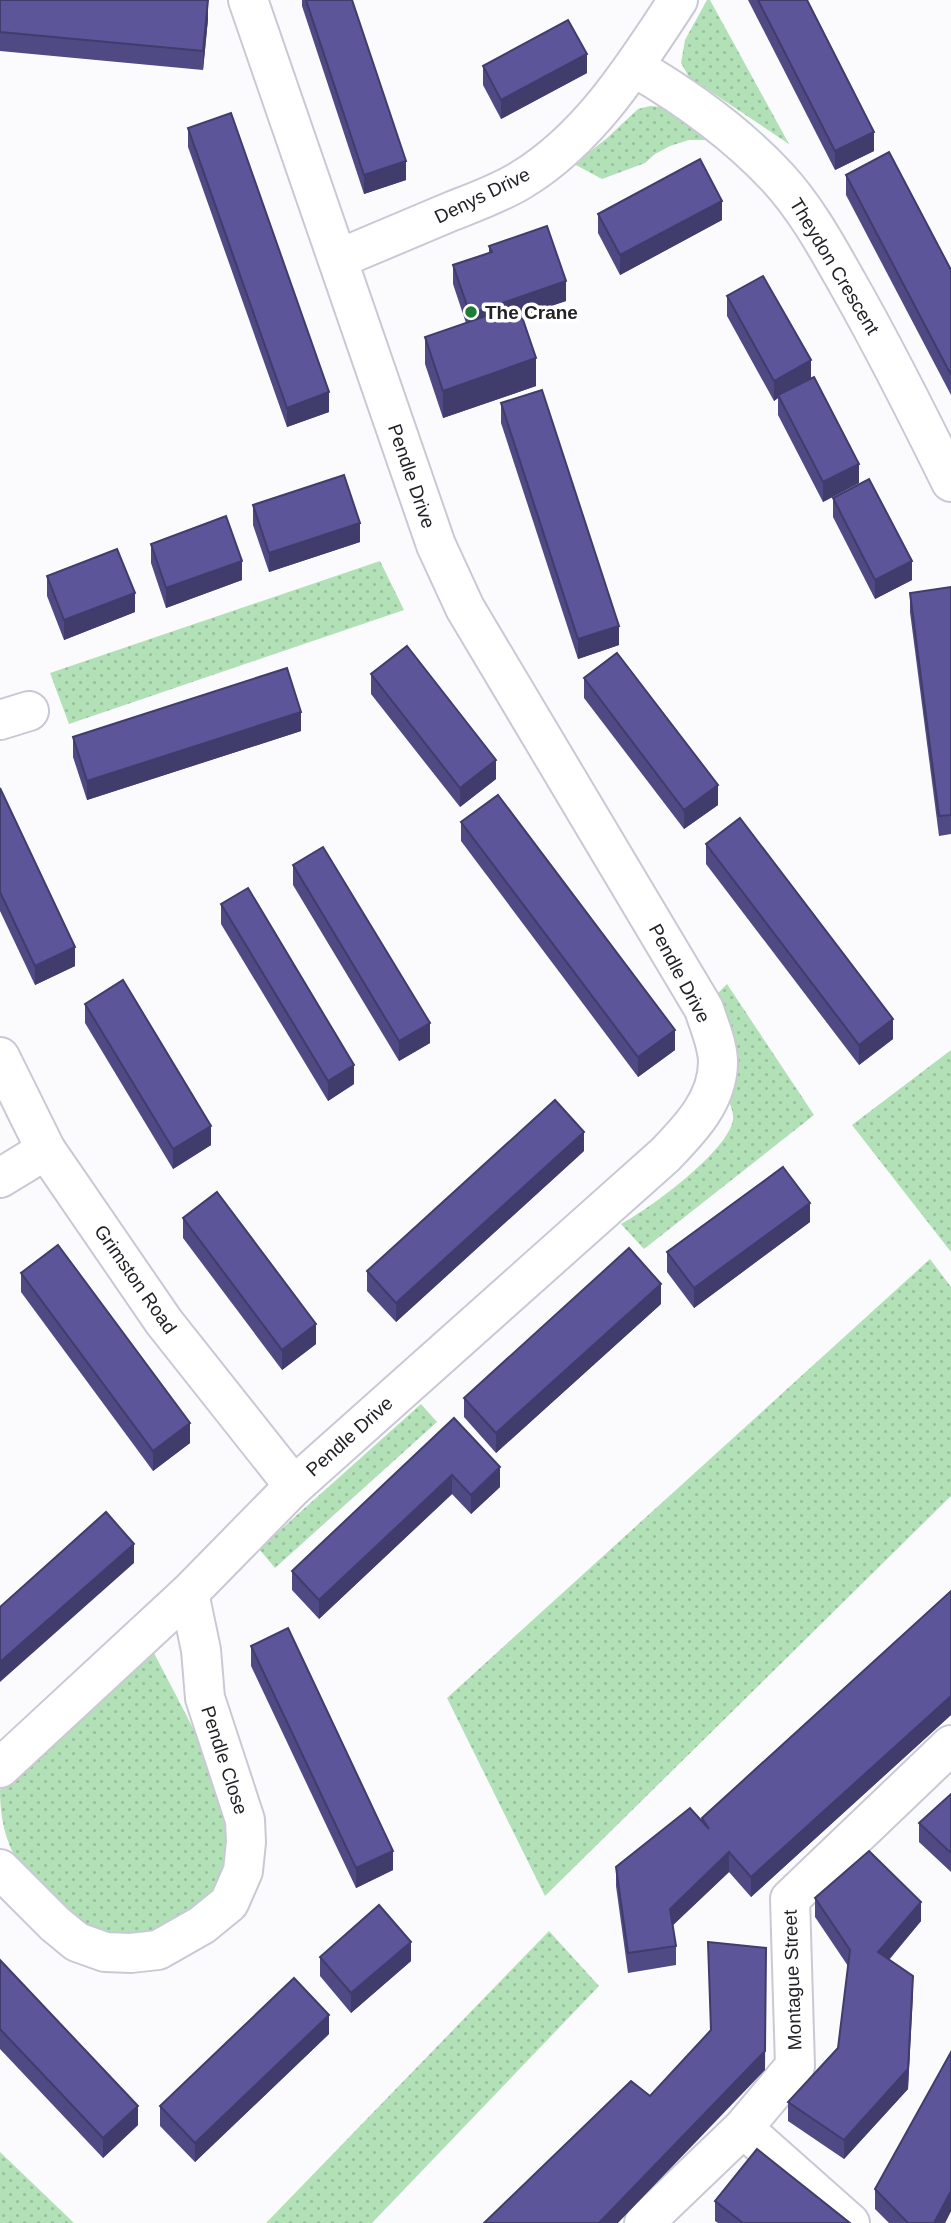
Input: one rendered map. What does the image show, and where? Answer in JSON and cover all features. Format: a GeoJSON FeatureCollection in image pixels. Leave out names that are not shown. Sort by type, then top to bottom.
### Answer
{"type":"FeatureCollection","features":[{"type":"Feature","properties":{"kind":"street","name":"Pendle Drive"},"geometry":{"type":"LineString","coordinates":[[0,1768],[189,1593],[294,1486],[665,1155],[697,1122],[713,1088],[718,1062],[712,1033],[698,999],[466,608],[436,545],[248,0]]}},
{"type":"Feature","properties":{"kind":"street","name":"Denys Drive"},"geometry":{"type":"LineString","coordinates":[[338,258],[520,181],[573,140],[634,67],[678,0]]}},
{"type":"Feature","properties":{"kind":"street","name":"Theydon Crescent"},"geometry":{"type":"LineString","coordinates":[[634,67],[679,93],[708,116],[776,176],[793,196],[819,235],[892,362],[951,482]]}},
{"type":"Feature","properties":{"kind":"street","name":"Grimston Road"},"geometry":{"type":"LineString","coordinates":[[0,1057],[46,1150],[164,1322],[294,1486]]}},
{"type":"Feature","properties":{"kind":"street"},"geometry":{"type":"LineString","coordinates":[[0,1178],[46,1150]]}},
{"type":"Feature","properties":{"kind":"street","name":"Pendle Close"},"geometry":{"type":"LineString","coordinates":[[0,1869],[77,1942],[105,1952],[158,1950],[202,1925],[229,1903],[243,1871],[245,1819],[205,1698],[201,1650],[189,1593]]}},
{"type":"Feature","properties":{"kind":"street","name":"Montague Street"},"geometry":{"type":"LineString","coordinates":[[645,2223],[743,2128],[795,2066],[790,1899],[951,1745]]}},
{"type":"Feature","properties":{"kind":"street"},"geometry":{"type":"LineString","coordinates":[[743,2128],[850,2223]]}},
{"type":"Feature","properties":{"kind":"green space"},"geometry":{"type":"Polygon","coordinates":[[[707,0],[710,0],[789,144],[689,77],[681,63],[685,40],[707,0]]]}},
{"type":"Feature","properties":{"kind":"green space"},"geometry":{"type":"Polygon","coordinates":[[[650,106],[677,111],[707,140],[689,140],[670,146],[645,163],[602,179],[574,164],[638,109],[650,106]]]}},
{"type":"Feature","properties":{"kind":"green space"},"geometry":{"type":"Polygon","coordinates":[[[380,561],[404,610],[69,724],[50,673],[380,561]]]}},
{"type":"Feature","properties":{"kind":"green space"},"geometry":{"type":"Polygon","coordinates":[[[727,984],[814,1115],[644,1249],[621,1224],[686,1178],[718,1147],[733,1119],[723,1069],[714,997],[727,984]]]}},
{"type":"Feature","properties":{"kind":"green space"},"geometry":{"type":"Polygon","coordinates":[[[951,1050],[951,1252],[852,1125],[951,1050]]]}},
{"type":"Feature","properties":{"kind":"green space"},"geometry":{"type":"Polygon","coordinates":[[[930,1259],[951,1287],[951,1496],[545,1896],[447,1698],[930,1259]]]}},
{"type":"Feature","properties":{"kind":"green space"},"geometry":{"type":"Polygon","coordinates":[[[421,1404],[437,1422],[275,1568],[259,1549],[421,1404]]]}},
{"type":"Feature","properties":{"kind":"green space"},"geometry":{"type":"Polygon","coordinates":[[[154,1653],[195,1732],[220,1804],[231,1854],[222,1890],[152,1937],[79,1931],[23,1870],[13,1853],[6,1835],[0,1790],[154,1653]]]}},
{"type":"Feature","properties":{"kind":"green space"},"geometry":{"type":"Polygon","coordinates":[[[549,1931],[599,1986],[372,2223],[266,2223],[549,1931]]]}},
{"type":"Feature","properties":{"kind":"green space"},"geometry":{"type":"Polygon","coordinates":[[[0,2152],[74,2223],[0,2223],[0,2152]]]}},
{"type":"Feature","properties":{"kind":"building"},"geometry":{"type":"Polygon","coordinates":[[[0,0],[208,0],[203,51],[0,32],[0,0]]]}},
{"type":"Feature","properties":{"kind":"building"},"geometry":{"type":"Polygon","coordinates":[[[306,0],[352,0],[406,161],[364,175],[306,0]]]}},
{"type":"Feature","properties":{"kind":"building"},"geometry":{"type":"Polygon","coordinates":[[[758,0],[807,0],[874,132],[835,151],[758,0]]]}},
{"type":"Feature","properties":{"kind":"building"},"geometry":{"type":"Polygon","coordinates":[[[568,20],[587,54],[501,100],[483,66],[568,20]]]}},
{"type":"Feature","properties":{"kind":"building"},"geometry":{"type":"Polygon","coordinates":[[[231,113],[329,392],[287,408],[188,128],[231,113]]]}},
{"type":"Feature","properties":{"kind":"building"},"geometry":{"type":"Polygon","coordinates":[[[889,152],[951,270],[951,375],[846,175],[889,152]]]}},
{"type":"Feature","properties":{"kind":"building"},"geometry":{"type":"Polygon","coordinates":[[[700,159],[722,201],[620,255],[598,214],[700,159]]]}},
{"type":"Feature","properties":{"kind":"building"},"geometry":{"type":"Polygon","coordinates":[[[547,226],[566,281],[470,314],[453,265],[492,252],[489,246],[547,226]]]}},
{"type":"Feature","properties":{"kind":"building"},"geometry":{"type":"Polygon","coordinates":[[[763,276],[811,360],[774,381],[727,296],[763,276]]]}},
{"type":"Feature","properties":{"kind":"building"},"geometry":{"type":"Polygon","coordinates":[[[518,305],[536,358],[443,391],[425,337],[518,305]]]}},
{"type":"Feature","properties":{"kind":"building"},"geometry":{"type":"Polygon","coordinates":[[[814,377],[859,464],[823,482],[778,395],[814,377]]]}},
{"type":"Feature","properties":{"kind":"building"},"geometry":{"type":"Polygon","coordinates":[[[542,390],[619,626],[578,639],[501,403],[542,390]]]}},
{"type":"Feature","properties":{"kind":"building"},"geometry":{"type":"Polygon","coordinates":[[[344,475],[360,523],[269,553],[253,505],[344,475]]]}},
{"type":"Feature","properties":{"kind":"building"},"geometry":{"type":"Polygon","coordinates":[[[869,479],[912,561],[875,580],[833,498],[869,479]]]}},
{"type":"Feature","properties":{"kind":"building"},"geometry":{"type":"Polygon","coordinates":[[[226,516],[242,561],[166,588],[151,544],[226,516]]]}},
{"type":"Feature","properties":{"kind":"building"},"geometry":{"type":"Polygon","coordinates":[[[117,549],[135,593],[64,620],[47,576],[117,549]]]}},
{"type":"Feature","properties":{"kind":"building"},"geometry":{"type":"Polygon","coordinates":[[[951,587],[951,815],[939,816],[910,593],[951,587]]]}},
{"type":"Feature","properties":{"kind":"building"},"geometry":{"type":"Polygon","coordinates":[[[407,646],[496,760],[460,788],[371,674],[407,646]]]}},
{"type":"Feature","properties":{"kind":"building"},"geometry":{"type":"Polygon","coordinates":[[[617,653],[718,785],[684,810],[584,678],[617,653]]]}},
{"type":"Feature","properties":{"kind":"building"},"geometry":{"type":"Polygon","coordinates":[[[287,668],[301,712],[87,781],[73,737],[287,668]]]}},
{"type":"Feature","properties":{"kind":"building"},"geometry":{"type":"Polygon","coordinates":[[[0,788],[75,947],[35,966],[0,892],[0,788]]]}},
{"type":"Feature","properties":{"kind":"building"},"geometry":{"type":"Polygon","coordinates":[[[498,795],[675,1030],[638,1057],[461,822],[498,795]]]}},
{"type":"Feature","properties":{"kind":"building"},"geometry":{"type":"Polygon","coordinates":[[[740,818],[893,1019],[859,1045],[706,844],[740,818]]]}},
{"type":"Feature","properties":{"kind":"building"},"geometry":{"type":"Polygon","coordinates":[[[323,847],[430,1023],[399,1041],[293,865],[323,847]]]}},
{"type":"Feature","properties":{"kind":"building"},"geometry":{"type":"Polygon","coordinates":[[[248,888],[354,1065],[328,1081],[221,904],[248,888]]]}},
{"type":"Feature","properties":{"kind":"building"},"geometry":{"type":"Polygon","coordinates":[[[123,980],[211,1126],[173,1149],[85,1004],[123,980]]]}},
{"type":"Feature","properties":{"kind":"building"},"geometry":{"type":"Polygon","coordinates":[[[555,1100],[584,1132],[396,1303],[367,1271],[555,1100]]]}},
{"type":"Feature","properties":{"kind":"building"},"geometry":{"type":"Polygon","coordinates":[[[783,1167],[810,1203],[694,1288],[667,1252],[783,1167]]]}},
{"type":"Feature","properties":{"kind":"building"},"geometry":{"type":"Polygon","coordinates":[[[217,1192],[316,1324],[282,1350],[183,1218],[217,1192]]]}},
{"type":"Feature","properties":{"kind":"building"},"geometry":{"type":"Polygon","coordinates":[[[58,1245],[190,1423],[153,1451],[21,1273],[58,1245]]]}},
{"type":"Feature","properties":{"kind":"building"},"geometry":{"type":"Polygon","coordinates":[[[629,1248],[661,1284],[496,1433],[464,1398],[629,1248]]]}},
{"type":"Feature","properties":{"kind":"building"},"geometry":{"type":"Polygon","coordinates":[[[454,1418],[500,1467],[471,1495],[452,1475],[319,1600],[292,1571],[454,1418]]]}},
{"type":"Feature","properties":{"kind":"building"},"geometry":{"type":"Polygon","coordinates":[[[106,1512],[134,1544],[0,1662],[0,1607],[106,1512]]]}},
{"type":"Feature","properties":{"kind":"building"},"geometry":{"type":"Polygon","coordinates":[[[951,1591],[951,1696],[751,1877],[729,1852],[670,1909],[676,1946],[628,1953],[616,1867],[690,1808],[709,1829],[702,1818],[951,1591]]]}},
{"type":"Feature","properties":{"kind":"building"},"geometry":{"type":"Polygon","coordinates":[[[288,1628],[393,1851],[356,1868],[251,1646],[288,1628]]]}},
{"type":"Feature","properties":{"kind":"building"},"geometry":{"type":"Polygon","coordinates":[[[951,1794],[951,1853],[919,1823],[951,1794]]]}},
{"type":"Feature","properties":{"kind":"building"},"geometry":{"type":"Polygon","coordinates":[[[869,1851],[921,1902],[878,1952],[913,1976],[908,2069],[844,2140],[788,2102],[838,2048],[850,1950],[815,1898],[869,1851]]]}},
{"type":"Feature","properties":{"kind":"building"},"geometry":{"type":"Polygon","coordinates":[[[379,1905],[411,1942],[351,1993],[320,1957],[379,1905]]]}},
{"type":"Feature","properties":{"kind":"building"},"geometry":{"type":"Polygon","coordinates":[[[708,1942],[766,1948],[765,2051],[599,2223],[484,2223],[631,2081],[650,2096],[711,2030],[708,1942]]]}},
{"type":"Feature","properties":{"kind":"building"},"geometry":{"type":"Polygon","coordinates":[[[0,1960],[138,2106],[103,2138],[0,2029],[0,1960]]]}},
{"type":"Feature","properties":{"kind":"building"},"geometry":{"type":"Polygon","coordinates":[[[294,1978],[329,2015],[195,2143],[160,2106],[294,1978]]]}},
{"type":"Feature","properties":{"kind":"building"},"geometry":{"type":"Polygon","coordinates":[[[951,2052],[951,2191],[934,2223],[908,2223],[875,2189],[951,2052]]]}},
{"type":"Feature","properties":{"kind":"building"},"geometry":{"type":"Polygon","coordinates":[[[757,2149],[850,2223],[743,2223],[715,2201],[757,2149]]]}},
{"type":"Feature","properties":{"kind":"place","name":"The Crane"},"geometry":{"type":"Point","coordinates":[471,312]}}]}
